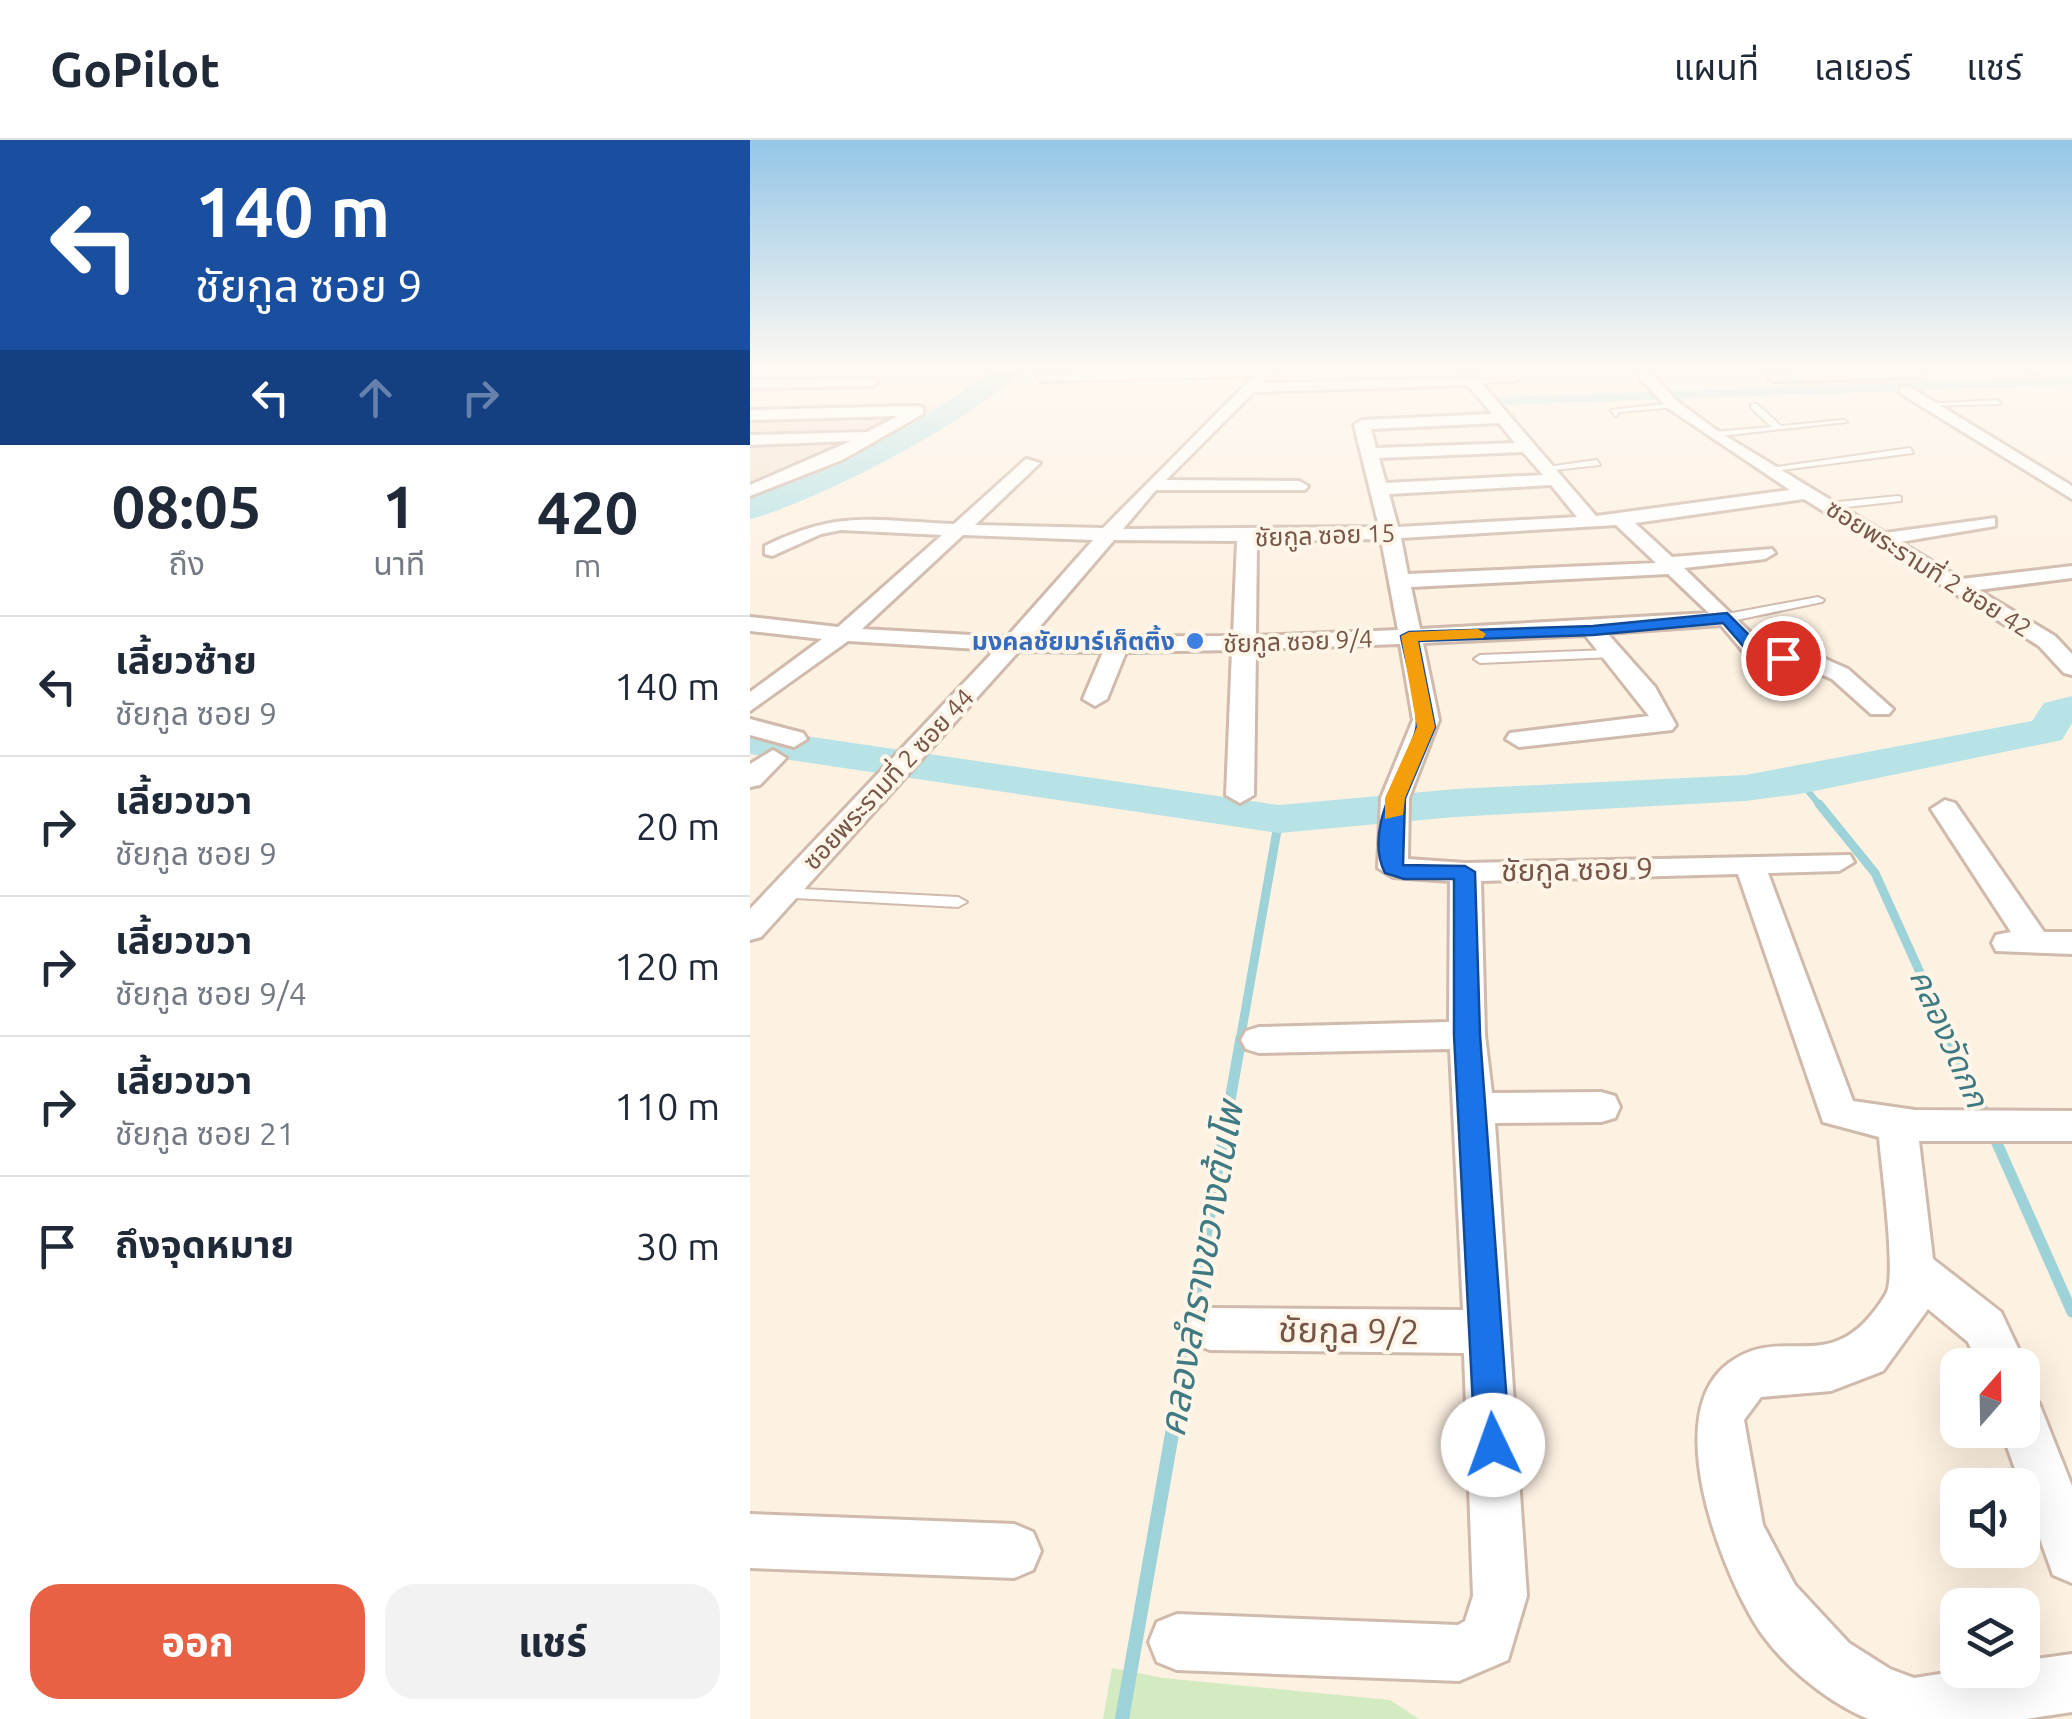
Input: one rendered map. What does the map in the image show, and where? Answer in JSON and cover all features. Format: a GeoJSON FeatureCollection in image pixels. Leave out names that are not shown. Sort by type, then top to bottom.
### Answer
{"type":"FeatureCollection","features":[{"type":"Feature","properties":{"kind":"street"},"geometry":{"type":"LineString","coordinates":[[750,491],[867,441]]}},
{"type":"Feature","properties":{"kind":"street","name":"ซอยพระรามที่ 2 ซอย 44"},"geometry":{"type":"LineString","coordinates":[[750,929],[1012,646],[1151,485],[1198,441]]}},
{"type":"Feature","properties":{"kind":"street","name":"ชัยกูล ซอย 9"},"geometry":{"type":"LineString","coordinates":[[1366,441],[1390,533],[1426,727],[1393,813],[1393,868],[1465,872],[1839,862]]}},
{"type":"Feature","properties":{"kind":"street"},"geometry":{"type":"LineString","coordinates":[[1522,441],[1591,522]]}},
{"type":"Feature","properties":{"kind":"street","name":"ซอยพระรามที่ 2 ซอย 42"},"geometry":{"type":"LineString","coordinates":[[1723,441],[2047,641],[2072,668]]}},
{"type":"Feature","properties":{"kind":"street"},"geometry":{"type":"LineString","coordinates":[[1987,441],[2072,494]]}},
{"type":"Feature","properties":{"kind":"street"},"geometry":{"type":"LineString","coordinates":[[1370,453],[1528,447]]}},
{"type":"Feature","properties":{"kind":"street"},"geometry":{"type":"LineString","coordinates":[[750,704],[841,636],[1032,463]]}},
{"type":"Feature","properties":{"kind":"street"},"geometry":{"type":"LineString","coordinates":[[2029,467],[2072,467]]}},
{"type":"Feature","properties":{"kind":"street"},"geometry":{"type":"LineString","coordinates":[[750,474],[792,474]]}},
{"type":"Feature","properties":{"kind":"street"},"geometry":{"type":"LineString","coordinates":[[1376,489],[1549,474]]}},
{"type":"Feature","properties":{"kind":"street"},"geometry":{"type":"LineString","coordinates":[[1151,485],[1299,486]]}},
{"type":"Feature","properties":{"kind":"street","name":"ชัยกูล ซอย 15"},"geometry":{"type":"LineString","coordinates":[[772,550],[816,529],[841,524],[1104,538],[1247,538],[1591,522],[1807,492]]}},
{"type":"Feature","properties":{"kind":"street"},"geometry":{"type":"LineString","coordinates":[[1620,518],[1727,618],[1756,652],[1816,663],[1840,674],[1880,710]]}},
{"type":"Feature","properties":{"kind":"street"},"geometry":{"type":"LineString","coordinates":[[1882,539],[1988,522]]}},
{"type":"Feature","properties":{"kind":"street"},"geometry":{"type":"LineString","coordinates":[[1240,795],[1247,538]]}},
{"type":"Feature","properties":{"kind":"street"},"geometry":{"type":"LineString","coordinates":[[1399,581],[1672,565],[1765,553]]}},
{"type":"Feature","properties":{"kind":"street"},"geometry":{"type":"LineString","coordinates":[[1956,586],[2072,572]]}},
{"type":"Feature","properties":{"kind":"street","name":"ชัยกูล ซอย 9/4"},"geometry":{"type":"LineString","coordinates":[[750,624],[841,636],[1116,648],[1593,630],[1727,618]]}},
{"type":"Feature","properties":{"kind":"street"},"geometry":{"type":"LineString","coordinates":[[1519,738],[1663,725],[1660,708],[1608,654],[1593,630]]}},
{"type":"Feature","properties":{"kind":"street"},"geometry":{"type":"LineString","coordinates":[[2047,641],[2072,638]]}},
{"type":"Feature","properties":{"kind":"street"},"geometry":{"type":"LineString","coordinates":[[1095,699],[1116,648]]}},
{"type":"Feature","properties":{"kind":"street"},"geometry":{"type":"LineString","coordinates":[[750,727],[794,739]]}},
{"type":"Feature","properties":{"kind":"street"},"geometry":{"type":"LineString","coordinates":[[750,779],[773,758]]}},
{"type":"Feature","properties":{"kind":"street"},"geometry":{"type":"LineString","coordinates":[[1945,809],[2021,943],[2072,943]]}},
{"type":"Feature","properties":{"kind":"street"},"geometry":{"type":"LineString","coordinates":[[1750,866],[1837,1111],[1852,1119],[1897,1122],[2072,1126]]}},
{"type":"Feature","properties":{"kind":"street"},"geometry":{"type":"LineString","coordinates":[[1177,1642],[1459,1653],[1488,1640],[1500,1596],[1475,1108],[1467,1035],[1465,872]]}},
{"type":"Feature","properties":{"kind":"street"},"geometry":{"type":"LineString","coordinates":[[1260,1040],[1467,1035]]}},
{"type":"Feature","properties":{"kind":"street"},"geometry":{"type":"LineString","coordinates":[[1475,1108],[1602,1107]]}},
{"type":"Feature","properties":{"kind":"street"},"geometry":{"type":"LineString","coordinates":[[1897,1122],[1912,1269],[1911,1298],[1866,1355],[1832,1368],[1780,1370],[1747,1378],[1726,1401],[1720,1420],[1738,1530],[1775,1605],[1829,1663],[1873,1692],[1916,1713],[2072,1683]]}},
{"type":"Feature","properties":{"kind":"street"},"geometry":{"type":"LineString","coordinates":[[1912,1269],[1985,1327],[1994,1348]]}},
{"type":"Feature","properties":{"kind":"street","name":"ชัยกูล 9/2"},"geometry":{"type":"LineString","coordinates":[[1210,1330],[1488,1332]]}},
{"type":"Feature","properties":{"kind":"street"},"geometry":{"type":"LineString","coordinates":[[2032,1448],[2072,1556]]}},
{"type":"Feature","properties":{"kind":"street"},"geometry":{"type":"LineString","coordinates":[[750,1541],[1014,1551]]}},
{"type":"Feature","properties":{"kind":"lane"},"geometry":{"type":"LineString","coordinates":[[1768,468],[1910,451]]}},
{"type":"Feature","properties":{"kind":"lane"},"geometry":{"type":"LineString","coordinates":[[1549,474],[1596,463]]}},
{"type":"Feature","properties":{"kind":"lane"},"geometry":{"type":"LineString","coordinates":[[1828,506],[1898,499]]}},
{"type":"Feature","properties":{"kind":"lane"},"geometry":{"type":"LineString","coordinates":[[1727,618],[1818,600]]}},
{"type":"Feature","properties":{"kind":"lane"},"geometry":{"type":"LineString","coordinates":[[1480,659],[1608,654]]}},
{"type":"Feature","properties":{"kind":"lane"},"geometry":{"type":"LineString","coordinates":[[783,893],[958,902]]}},
{"type":"Feature","properties":{"kind":"shaded area"},"geometry":{"type":"Polygon","coordinates":[[[750,441],[874,441],[750,493],[750,441]]]}},
{"type":"Feature","properties":{"kind":"green space"},"geometry":{"type":"Polygon","coordinates":[[[1112,1668],[1163,1678],[1390,1700],[1419,1719],[1103,1719],[1112,1668]]]}},
{"type":"Feature","properties":{"kind":"waterway"},"geometry":{"type":"LineString","coordinates":[[750,510],[901,441]]}},
{"type":"Feature","properties":{"kind":"waterway"},"geometry":{"type":"LineString","coordinates":[[750,741],[1279,819],[1455,803],[1745,788],[1800,781],[2047,731],[2058,712],[2072,708]]}},
{"type":"Feature","properties":{"kind":"waterway","name":"คลองวัดกก"},"geometry":{"type":"LineString","coordinates":[[1800,781],[1821,807]]}},
{"type":"Feature","properties":{"kind":"waterway","name":"คลองวัดกก"},"geometry":{"type":"LineString","coordinates":[[1819,804],[1875,873],[1951,1041]]}},
{"type":"Feature","properties":{"kind":"waterway","name":"คลองลำรางขวางต้นโพ"},"geometry":{"type":"LineString","coordinates":[[1240,1041],[1279,819]]}},
{"type":"Feature","properties":{"kind":"waterway","name":"คลองลำรางขวางต้นโพ"},"geometry":{"type":"LineString","coordinates":[[1188,1339],[1241,1038]]}},
{"type":"Feature","properties":{"kind":"waterway","name":"คลองวัดกก"},"geometry":{"type":"LineString","coordinates":[[1950,1038],[1986,1117]]}},
{"type":"Feature","properties":{"kind":"waterway","name":"คลองวัดกก"},"geometry":{"type":"LineString","coordinates":[[1992,1132],[2072,1312]]}},
{"type":"Feature","properties":{"kind":"waterway","name":"คลองลำรางขวางต้นโพ"},"geometry":{"type":"LineString","coordinates":[[1122,1719],[1189,1337]]}},
{"type":"Feature","properties":{"kind":"slow traffic"},"geometry":{"type":"LineString","coordinates":[[1393,815],[1395,798],[1426,727],[1409,636],[1478,634]]}},
{"type":"Feature","properties":{"kind":"place","name":"มงคลชัยมาร์เก็ตติ้ง"},"geometry":{"type":"Point","coordinates":[1195,641]}},
{"type":"Feature","properties":{"kind":"route"},"geometry":{"type":"LineString","coordinates":[[1493,1445],[1475,1108],[1467,1035],[1465,872],[1404,872],[1393,868],[1391,858],[1395,798],[1426,727],[1409,636],[1593,630],[1727,618],[1756,652],[1783,658]]}}]}
